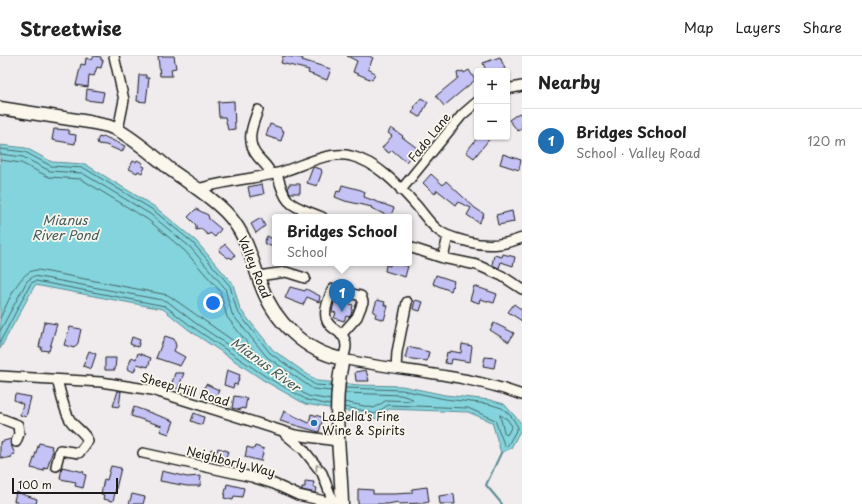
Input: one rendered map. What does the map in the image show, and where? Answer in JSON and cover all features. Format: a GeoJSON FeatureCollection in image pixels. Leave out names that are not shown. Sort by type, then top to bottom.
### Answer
{"type":"FeatureCollection","features":[{"type":"Feature","properties":{"kind":"main road","name":"Valley Road"},"geometry":{"type":"LineString","coordinates":[[0,108],[89,122],[118,130],[198,189],[234,221],[245,239],[270,305],[282,322],[304,342],[326,356],[343,359]]}},
{"type":"Feature","properties":{"kind":"main road"},"geometry":{"type":"LineString","coordinates":[[336,504],[337,416],[339,376],[343,359]]}},
{"type":"Feature","properties":{"kind":"street"},"geometry":{"type":"LineString","coordinates":[[114,56],[124,100],[118,130]]}},
{"type":"Feature","properties":{"kind":"street"},"geometry":{"type":"LineString","coordinates":[[510,88],[522,86]]}},
{"type":"Feature","properties":{"kind":"street","name":"Fado Lane"},"geometry":{"type":"LineString","coordinates":[[401,190],[462,115],[475,104]]}},
{"type":"Feature","properties":{"kind":"street"},"geometry":{"type":"LineString","coordinates":[[258,110],[251,127],[251,144],[256,156],[274,173],[286,200],[295,206],[315,214]]}},
{"type":"Feature","properties":{"kind":"street"},"geometry":{"type":"LineString","coordinates":[[198,189],[274,173],[324,158],[342,154],[350,155],[364,160],[377,169],[401,190],[431,224],[448,236],[479,245],[490,246],[504,245],[522,238]]}},
{"type":"Feature","properties":{"kind":"street"},"geometry":{"type":"LineString","coordinates":[[443,258],[448,236]]}},
{"type":"Feature","properties":{"kind":"street"},"geometry":{"type":"LineString","coordinates":[[412,247],[443,258],[477,265],[491,270],[522,289]]}},
{"type":"Feature","properties":{"kind":"street"},"geometry":{"type":"LineString","coordinates":[[258,276],[286,272],[304,278]]}},
{"type":"Feature","properties":{"kind":"street"},"geometry":{"type":"LineString","coordinates":[[341,335],[357,317],[363,302],[361,296],[333,289],[325,317],[326,322],[341,335],[346,346],[343,359]]}},
{"type":"Feature","properties":{"kind":"street"},"geometry":{"type":"LineString","coordinates":[[396,368],[397,352],[407,302]]}},
{"type":"Feature","properties":{"kind":"street","name":"Valley Road"},"geometry":{"type":"LineString","coordinates":[[343,359],[396,368],[434,372],[487,383],[522,395]]}},
{"type":"Feature","properties":{"kind":"street","name":"Sheep Hill Road"},"geometry":{"type":"LineString","coordinates":[[0,376],[120,384],[152,390],[295,435],[337,441]]}},
{"type":"Feature","properties":{"kind":"street"},"geometry":{"type":"LineString","coordinates":[[56,466],[60,450],[79,452],[88,441],[87,437],[71,422],[67,414],[57,380]]}},
{"type":"Feature","properties":{"kind":"street"},"geometry":{"type":"LineString","coordinates":[[0,418],[18,424],[19,434],[16,442]]}},
{"type":"Feature","properties":{"kind":"street"},"geometry":{"type":"LineString","coordinates":[[281,430],[303,449],[322,473],[336,504]]}},
{"type":"Feature","properties":{"kind":"street","name":"Neighborly Way"},"geometry":{"type":"LineString","coordinates":[[143,453],[252,477],[274,484],[298,495],[336,504]]}},
{"type":"Feature","properties":{"kind":"water","name":"Mianus River Pond"},"geometry":{"type":"Polygon","coordinates":[[[0,145],[26,148],[52,162],[85,164],[155,207],[196,241],[233,284],[240,309],[273,350],[317,381],[360,385],[402,386],[445,395],[490,400],[504,404],[522,424],[522,427],[511,448],[501,453],[492,422],[468,412],[389,409],[376,419],[365,414],[305,404],[263,380],[189,330],[163,309],[35,285],[0,349],[0,145]]]}},
{"type":"Feature","properties":{"kind":"building"},"geometry":{"type":"Polygon","coordinates":[[[94,56],[101,57],[101,60],[103,60],[101,68],[97,67],[94,76],[89,75],[88,87],[76,85],[81,64],[85,65],[86,58],[92,60],[94,56]]]}},
{"type":"Feature","properties":{"kind":"building"},"geometry":{"type":"Polygon","coordinates":[[[158,56],[174,56],[176,68],[171,69],[172,76],[160,76],[158,56]]]}},
{"type":"Feature","properties":{"kind":"building"},"geometry":{"type":"Polygon","coordinates":[[[283,56],[303,58],[302,60],[331,69],[327,80],[308,73],[309,70],[281,63],[283,56]]]}},
{"type":"Feature","properties":{"kind":"building"},"geometry":{"type":"Polygon","coordinates":[[[347,56],[369,56],[373,58],[368,69],[375,73],[372,80],[353,72],[357,61],[347,56]]]}},
{"type":"Feature","properties":{"kind":"building"},"geometry":{"type":"Polygon","coordinates":[[[500,57],[505,68],[485,68],[483,63],[500,57]]]}},
{"type":"Feature","properties":{"kind":"building"},"geometry":{"type":"Polygon","coordinates":[[[469,70],[474,81],[444,106],[436,96],[458,78],[457,73],[463,71],[464,73],[469,70]]]}},
{"type":"Feature","properties":{"kind":"building"},"geometry":{"type":"Polygon","coordinates":[[[139,75],[146,75],[146,78],[149,78],[146,102],[137,101],[139,75]]]}},
{"type":"Feature","properties":{"kind":"building"},"geometry":{"type":"Polygon","coordinates":[[[87,89],[104,92],[102,102],[86,100],[87,89]]]}},
{"type":"Feature","properties":{"kind":"building"},"geometry":{"type":"Polygon","coordinates":[[[421,98],[428,102],[420,117],[412,113],[415,108],[414,107],[421,98]]]}},
{"type":"Feature","properties":{"kind":"building"},"geometry":{"type":"Polygon","coordinates":[[[234,101],[235,129],[228,130],[225,117],[219,117],[218,102],[234,101]]]}},
{"type":"Feature","properties":{"kind":"building"},"geometry":{"type":"Polygon","coordinates":[[[519,113],[522,116],[522,128],[518,131],[510,119],[519,113]]]}},
{"type":"Feature","properties":{"kind":"building"},"geometry":{"type":"Polygon","coordinates":[[[270,124],[281,128],[281,130],[284,131],[281,141],[266,136],[270,124]]]}},
{"type":"Feature","properties":{"kind":"building"},"geometry":{"type":"Polygon","coordinates":[[[391,128],[417,148],[406,162],[392,150],[389,153],[382,148],[392,136],[388,133],[391,128]]]}},
{"type":"Feature","properties":{"kind":"building"},"geometry":{"type":"Polygon","coordinates":[[[54,129],[69,130],[69,134],[76,135],[75,144],[52,140],[54,129]]]}},
{"type":"Feature","properties":{"kind":"building"},"geometry":{"type":"Polygon","coordinates":[[[103,136],[125,146],[122,152],[106,145],[98,144],[97,141],[99,137],[102,138],[103,136]]]}},
{"type":"Feature","properties":{"kind":"building"},"geometry":{"type":"Polygon","coordinates":[[[476,140],[489,140],[474,158],[466,152],[476,140]]]}},
{"type":"Feature","properties":{"kind":"building"},"geometry":{"type":"Polygon","coordinates":[[[503,154],[521,160],[519,170],[500,164],[503,154]]]}},
{"type":"Feature","properties":{"kind":"building"},"geometry":{"type":"Polygon","coordinates":[[[137,160],[143,163],[141,165],[145,167],[142,173],[138,171],[137,173],[129,169],[133,161],[136,162],[137,160]]]}},
{"type":"Feature","properties":{"kind":"building"},"geometry":{"type":"Polygon","coordinates":[[[313,167],[321,169],[322,172],[317,186],[307,183],[313,167]]]}},
{"type":"Feature","properties":{"kind":"building"},"geometry":{"type":"Polygon","coordinates":[[[431,174],[443,185],[446,181],[475,208],[484,214],[479,223],[467,215],[471,208],[458,202],[456,205],[437,190],[435,194],[423,183],[431,174]]]}},
{"type":"Feature","properties":{"kind":"building"},"geometry":{"type":"Polygon","coordinates":[[[262,184],[264,194],[250,197],[248,187],[262,184]]]}},
{"type":"Feature","properties":{"kind":"building"},"geometry":{"type":"Polygon","coordinates":[[[289,184],[300,184],[300,193],[290,193],[288,189],[289,184]]]}},
{"type":"Feature","properties":{"kind":"building"},"geometry":{"type":"Polygon","coordinates":[[[342,185],[361,190],[365,192],[364,197],[394,208],[391,214],[384,214],[371,208],[372,207],[345,201],[335,197],[337,191],[340,192],[342,185]]]}},
{"type":"Feature","properties":{"kind":"building"},"geometry":{"type":"Polygon","coordinates":[[[196,209],[208,215],[209,219],[221,229],[215,237],[210,233],[208,235],[201,229],[196,230],[196,225],[188,217],[196,209]]]}},
{"type":"Feature","properties":{"kind":"building"},"geometry":{"type":"Polygon","coordinates":[[[512,211],[514,222],[498,225],[496,215],[512,211]]]}},
{"type":"Feature","properties":{"kind":"building"},"geometry":{"type":"Polygon","coordinates":[[[261,218],[265,226],[256,233],[251,224],[261,218]]]}},
{"type":"Feature","properties":{"kind":"building"},"geometry":{"type":"Polygon","coordinates":[[[267,236],[272,238],[272,247],[264,243],[267,236]]]}},
{"type":"Feature","properties":{"kind":"building"},"geometry":{"type":"Polygon","coordinates":[[[225,244],[235,255],[232,259],[230,257],[228,258],[219,251],[225,244]]]}},
{"type":"Feature","properties":{"kind":"building"},"geometry":{"type":"Polygon","coordinates":[[[503,254],[515,257],[513,266],[501,262],[499,268],[492,265],[494,255],[502,257],[503,254]]]}},
{"type":"Feature","properties":{"kind":"building"},"geometry":{"type":"Polygon","coordinates":[[[386,266],[408,266],[405,277],[385,271],[386,266]]]}},
{"type":"Feature","properties":{"kind":"building"},"geometry":{"type":"Polygon","coordinates":[[[436,275],[454,281],[451,291],[433,284],[436,275]]]}},
{"type":"Feature","properties":{"kind":"building"},"geometry":{"type":"Polygon","coordinates":[[[474,286],[497,294],[494,303],[480,299],[479,303],[470,300],[474,286]]]}},
{"type":"Feature","properties":{"kind":"building"},"geometry":{"type":"Polygon","coordinates":[[[290,287],[305,291],[306,289],[320,296],[319,302],[307,297],[303,305],[285,298],[290,287]]]}},
{"type":"Feature","properties":{"kind":"building"},"geometry":{"type":"Polygon","coordinates":[[[377,300],[385,302],[384,305],[388,306],[384,320],[375,317],[376,313],[373,312],[377,300]]]}},
{"type":"Feature","properties":{"kind":"building"},"geometry":{"type":"Polygon","coordinates":[[[415,300],[423,302],[420,311],[413,309],[415,300]]]}},
{"type":"Feature","properties":{"kind":"building"},"geometry":{"type":"Polygon","coordinates":[[[340,301],[353,305],[351,315],[349,317],[346,316],[344,321],[334,318],[336,313],[332,312],[334,302],[339,303],[340,301]]]}},
{"type":"Feature","properties":{"kind":"building"},"geometry":{"type":"Polygon","coordinates":[[[514,304],[522,310],[522,321],[508,312],[514,304]]]}},
{"type":"Feature","properties":{"kind":"building"},"geometry":{"type":"Polygon","coordinates":[[[44,322],[57,324],[49,351],[41,350],[42,347],[39,347],[44,322]]]}},
{"type":"Feature","properties":{"kind":"building"},"geometry":{"type":"Polygon","coordinates":[[[494,323],[514,333],[509,342],[490,330],[494,323]]]}},
{"type":"Feature","properties":{"kind":"building"},"geometry":{"type":"Polygon","coordinates":[[[70,327],[81,329],[78,343],[74,348],[64,345],[70,327]]]}},
{"type":"Feature","properties":{"kind":"building"},"geometry":{"type":"Polygon","coordinates":[[[165,336],[174,339],[176,346],[174,351],[185,357],[180,366],[156,358],[165,336]]]}},
{"type":"Feature","properties":{"kind":"building"},"geometry":{"type":"Polygon","coordinates":[[[132,337],[140,340],[138,347],[130,344],[132,337]]]}},
{"type":"Feature","properties":{"kind":"building"},"geometry":{"type":"Polygon","coordinates":[[[462,344],[472,346],[470,362],[452,359],[451,364],[445,363],[447,352],[449,353],[450,351],[461,353],[462,344]]]}},
{"type":"Feature","properties":{"kind":"building"},"geometry":{"type":"Polygon","coordinates":[[[408,347],[429,352],[427,361],[405,358],[408,347]]]}},
{"type":"Feature","properties":{"kind":"building"},"geometry":{"type":"Polygon","coordinates":[[[89,351],[96,354],[91,369],[83,366],[89,351]]]}},
{"type":"Feature","properties":{"kind":"building"},"geometry":{"type":"Polygon","coordinates":[[[138,353],[151,358],[148,367],[137,364],[134,372],[127,369],[132,357],[136,359],[138,353]]]}},
{"type":"Feature","properties":{"kind":"building"},"geometry":{"type":"Polygon","coordinates":[[[485,357],[496,358],[494,368],[483,366],[485,357]]]}},
{"type":"Feature","properties":{"kind":"building"},"geometry":{"type":"Polygon","coordinates":[[[105,358],[116,358],[115,370],[105,370],[105,358]]]}},
{"type":"Feature","properties":{"kind":"building"},"geometry":{"type":"Polygon","coordinates":[[[227,370],[240,375],[237,385],[234,384],[233,388],[224,385],[227,370]]]}},
{"type":"Feature","properties":{"kind":"building"},"geometry":{"type":"Polygon","coordinates":[[[366,370],[369,381],[356,381],[355,372],[366,370]]]}},
{"type":"Feature","properties":{"kind":"building"},"geometry":{"type":"Polygon","coordinates":[[[175,373],[184,373],[178,389],[171,386],[175,373]]]}},
{"type":"Feature","properties":{"kind":"building"},"geometry":{"type":"Polygon","coordinates":[[[206,384],[219,390],[215,400],[201,394],[206,384]]]}},
{"type":"Feature","properties":{"kind":"building"},"geometry":{"type":"Polygon","coordinates":[[[118,391],[121,391],[119,407],[113,406],[118,391]]]}},
{"type":"Feature","properties":{"kind":"building"},"geometry":{"type":"Polygon","coordinates":[[[15,394],[31,397],[26,417],[20,415],[23,404],[14,400],[15,394]]]}},
{"type":"Feature","properties":{"kind":"building"},"geometry":{"type":"Polygon","coordinates":[[[234,396],[247,398],[245,409],[241,408],[241,410],[232,408],[234,396]]]}},
{"type":"Feature","properties":{"kind":"building"},"geometry":{"type":"Polygon","coordinates":[[[134,407],[174,421],[169,434],[160,431],[162,426],[131,416],[134,407]]]}},
{"type":"Feature","properties":{"kind":"building"},"geometry":{"type":"Polygon","coordinates":[[[284,411],[309,423],[311,414],[322,417],[319,432],[280,421],[284,411]]]}},
{"type":"Feature","properties":{"kind":"building"},"geometry":{"type":"Polygon","coordinates":[[[194,413],[204,417],[202,425],[191,421],[194,413]]]}},
{"type":"Feature","properties":{"kind":"building"},"geometry":{"type":"Polygon","coordinates":[[[11,439],[10,443],[15,454],[11,455],[12,457],[0,458],[0,442],[11,439]]]}},
{"type":"Feature","properties":{"kind":"building"},"geometry":{"type":"Polygon","coordinates":[[[39,443],[52,446],[51,449],[53,450],[47,469],[44,468],[44,471],[31,468],[39,443]]]}},
{"type":"Feature","properties":{"kind":"building"},"geometry":{"type":"Polygon","coordinates":[[[255,446],[264,449],[261,461],[245,457],[247,447],[254,449],[255,446]]]}},
{"type":"Feature","properties":{"kind":"building"},"geometry":{"type":"Polygon","coordinates":[[[218,448],[228,451],[225,461],[209,456],[211,449],[217,451],[218,448]]]}},
{"type":"Feature","properties":{"kind":"building"},"geometry":{"type":"Polygon","coordinates":[[[111,466],[121,468],[113,501],[103,499],[104,495],[101,494],[104,479],[107,480],[111,466]]]}},
{"type":"Feature","properties":{"kind":"building"},"geometry":{"type":"Polygon","coordinates":[[[62,467],[84,472],[83,474],[86,475],[83,488],[75,486],[76,482],[60,479],[62,467]]]}},
{"type":"Feature","properties":{"kind":"building"},"geometry":{"type":"Polygon","coordinates":[[[162,471],[187,477],[201,476],[200,486],[187,486],[160,481],[162,471]]]}},
{"type":"Feature","properties":{"kind":"building"},"geometry":{"type":"Polygon","coordinates":[[[305,481],[314,482],[313,487],[317,488],[316,493],[302,490],[302,487],[305,487],[305,481]]]}},
{"type":"Feature","properties":{"kind":"building"},"geometry":{"type":"Polygon","coordinates":[[[227,484],[244,488],[242,497],[234,496],[233,500],[224,498],[227,484]]]}},
{"type":"Feature","properties":{"kind":"building"},"geometry":{"type":"Polygon","coordinates":[[[427,487],[429,502],[358,504],[358,489],[373,490],[373,494],[394,494],[412,493],[412,489],[427,487]]]}},
{"type":"Feature","properties":{"kind":"building"},"geometry":{"type":"Polygon","coordinates":[[[16,492],[37,499],[36,504],[19,504],[14,501],[16,492]]]}},
{"type":"Feature","properties":{"kind":"building"},"geometry":{"type":"Polygon","coordinates":[[[132,494],[145,497],[143,504],[129,504],[132,494]]]}},
{"type":"Feature","properties":{"kind":"building"},"geometry":{"type":"Polygon","coordinates":[[[454,494],[455,504],[440,504],[439,496],[454,494]]]}},
{"type":"Feature","properties":{"kind":"waterway","name":"Mianus River"},"geometry":{"type":"LineString","coordinates":[[501,453],[486,485],[502,504]]}},
{"type":"Feature","properties":{"kind":"place","name":"Bridges School"},"geometry":{"type":"Point","coordinates":[342,312]}},
{"type":"Feature","properties":{"kind":"place","name":"LaBella's Fine Wine & Spirits"},"geometry":{"type":"Point","coordinates":[314,423]}}]}
